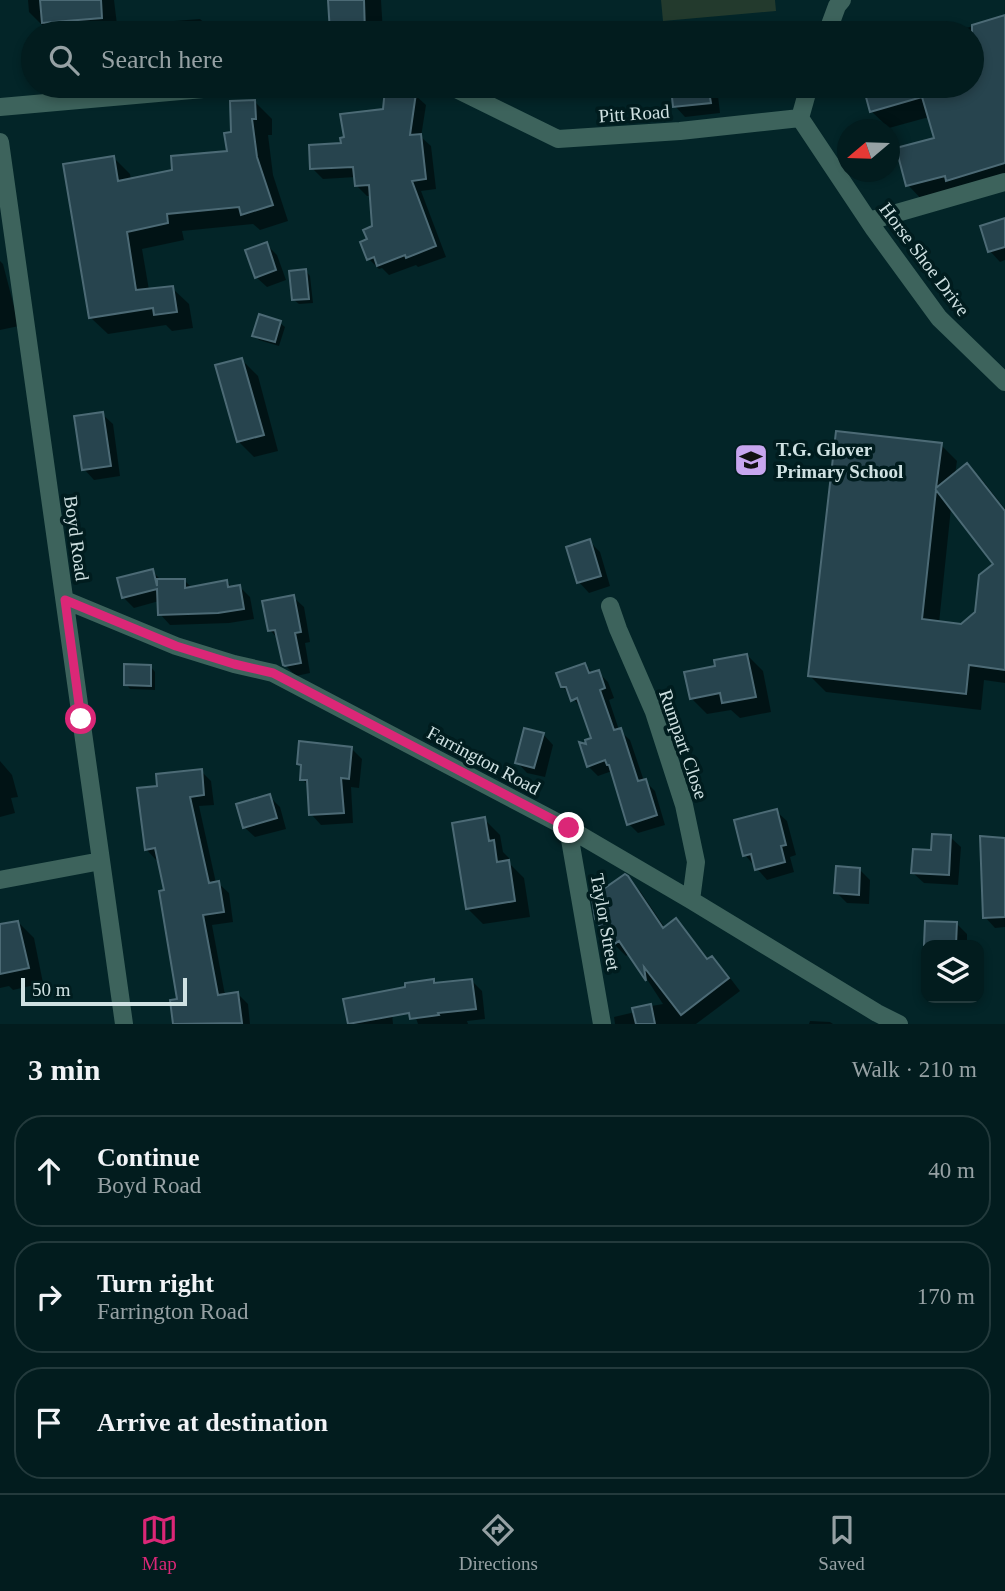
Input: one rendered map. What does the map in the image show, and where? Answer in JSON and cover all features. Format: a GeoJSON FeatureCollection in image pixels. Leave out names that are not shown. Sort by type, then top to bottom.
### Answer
{"type":"FeatureCollection","features":[{"type":"Feature","properties":{"kind":"street"},"geometry":{"type":"LineString","coordinates":[[831,21],[842,0]]}},
{"type":"Feature","properties":{"kind":"street"},"geometry":{"type":"LineString","coordinates":[[0,107],[102,98]]}},
{"type":"Feature","properties":{"kind":"street","name":"Pitt Road"},"geometry":{"type":"LineString","coordinates":[[474,98],[558,139],[680,131],[800,118]]}},
{"type":"Feature","properties":{"kind":"street"},"geometry":{"type":"LineString","coordinates":[[800,118],[806,98]]}},
{"type":"Feature","properties":{"kind":"street","name":"Horse Shoe Drive"},"geometry":{"type":"LineString","coordinates":[[800,118],[939,318],[1005,382]]}},
{"type":"Feature","properties":{"kind":"street","name":"Boyd Road"},"geometry":{"type":"LineString","coordinates":[[0,142],[124,1024]]}},
{"type":"Feature","properties":{"kind":"street"},"geometry":{"type":"LineString","coordinates":[[869,220],[1005,182]]}},
{"type":"Feature","properties":{"kind":"street","name":"Farrington Road"},"geometry":{"type":"LineString","coordinates":[[65,600],[176,646],[273,673],[569,828],[899,1024]]}},
{"type":"Feature","properties":{"kind":"street","name":"Rumpart Close"},"geometry":{"type":"LineString","coordinates":[[610,606],[654,712],[684,805],[696,862],[691,900]]}},
{"type":"Feature","properties":{"kind":"street","name":"Taylor Street"},"geometry":{"type":"LineString","coordinates":[[569,828],[602,1024]]}},
{"type":"Feature","properties":{"kind":"street"},"geometry":{"type":"LineString","coordinates":[[0,880],[101,861]]}},
{"type":"Feature","properties":{"kind":"green space"},"geometry":{"type":"Polygon","coordinates":[[[661,0],[775,0],[776,11],[663,21],[661,0]]]}},
{"type":"Feature","properties":{"kind":"building"},"geometry":{"type":"Polygon","coordinates":[[[40,0],[101,0],[102,18],[42,21],[40,0]]]}},
{"type":"Feature","properties":{"kind":"building"},"geometry":{"type":"Polygon","coordinates":[[[328,0],[364,0],[365,21],[329,21],[328,0]]]}},
{"type":"Feature","properties":{"kind":"building"},"geometry":{"type":"Polygon","coordinates":[[[1005,15],[1005,163],[946,181],[945,176],[906,186],[900,163],[900,147],[934,138],[922,98],[984,98],[984,21],[1005,15]]]}},
{"type":"Feature","properties":{"kind":"building"},"geometry":{"type":"Polygon","coordinates":[[[384,98],[415,98],[410,135],[421,134],[426,179],[412,181],[436,246],[377,266],[374,257],[367,260],[360,242],[367,239],[363,230],[372,226],[369,185],[355,186],[353,167],[310,169],[309,145],[341,143],[340,138],[344,137],[340,114],[383,109],[384,98]]]}},
{"type":"Feature","properties":{"kind":"building"},"geometry":{"type":"Polygon","coordinates":[[[672,98],[710,98],[711,103],[673,107],[672,98]]]}},
{"type":"Feature","properties":{"kind":"building"},"geometry":{"type":"Polygon","coordinates":[[[866,98],[919,98],[870,112],[866,98]]]}},
{"type":"Feature","properties":{"kind":"building"},"geometry":{"type":"Polygon","coordinates":[[[255,100],[256,119],[252,119],[257,157],[273,205],[241,215],[239,207],[167,214],[168,223],[127,232],[136,290],[173,286],[177,312],[154,315],[153,308],[89,318],[63,164],[114,156],[118,181],[172,170],[171,156],[227,151],[224,133],[231,132],[230,101],[255,100]]]}},
{"type":"Feature","properties":{"kind":"building"},"geometry":{"type":"Polygon","coordinates":[[[1005,218],[1005,247],[988,252],[980,226],[1005,218]]]}},
{"type":"Feature","properties":{"kind":"building"},"geometry":{"type":"Polygon","coordinates":[[[267,242],[276,270],[255,278],[245,250],[267,242]]]}},
{"type":"Feature","properties":{"kind":"building"},"geometry":{"type":"Polygon","coordinates":[[[306,269],[309,299],[292,300],[289,271],[306,269]]]}},
{"type":"Feature","properties":{"kind":"building"},"geometry":{"type":"Polygon","coordinates":[[[259,314],[281,321],[275,342],[252,336],[259,314]]]}},
{"type":"Feature","properties":{"kind":"building"},"geometry":{"type":"Polygon","coordinates":[[[242,358],[264,435],[237,442],[215,365],[242,358]]]}},
{"type":"Feature","properties":{"kind":"building"},"geometry":{"type":"Polygon","coordinates":[[[103,412],[111,466],[82,470],[74,416],[103,412]]]}},
{"type":"Feature","properties":{"kind":"building"},"geometry":{"type":"Polygon","coordinates":[[[836,431],[942,443],[936,488],[967,463],[1005,511],[1005,670],[969,665],[966,694],[808,676],[836,431]],[[936,490],[922,619],[961,624],[975,612],[979,575],[993,564],[936,490]]]}},
{"type":"Feature","properties":{"kind":"building"},"geometry":{"type":"Polygon","coordinates":[[[590,539],[601,576],[577,583],[566,547],[590,539]]]}},
{"type":"Feature","properties":{"kind":"building"},"geometry":{"type":"Polygon","coordinates":[[[153,569],[157,586],[157,579],[185,579],[185,588],[227,580],[228,587],[240,585],[244,609],[218,613],[158,615],[157,589],[122,598],[117,578],[153,569]]]}},
{"type":"Feature","properties":{"kind":"building"},"geometry":{"type":"Polygon","coordinates":[[[294,595],[301,632],[295,633],[301,663],[285,666],[275,630],[268,631],[262,601],[294,595]]]}},
{"type":"Feature","properties":{"kind":"building"},"geometry":{"type":"Polygon","coordinates":[[[747,654],[756,697],[722,703],[720,693],[690,699],[684,672],[715,666],[714,660],[747,654]]]}},
{"type":"Feature","properties":{"kind":"building"},"geometry":{"type":"Polygon","coordinates":[[[585,663],[589,673],[599,670],[605,688],[600,690],[614,730],[621,728],[638,781],[646,779],[657,815],[627,825],[609,765],[605,760],[587,767],[579,742],[586,744],[585,740],[591,738],[577,698],[571,701],[566,687],[561,687],[556,673],[585,663]]]}},
{"type":"Feature","properties":{"kind":"building"},"geometry":{"type":"Polygon","coordinates":[[[124,664],[151,665],[151,686],[124,685],[124,664]]]}},
{"type":"Feature","properties":{"kind":"building"},"geometry":{"type":"Polygon","coordinates":[[[524,728],[544,733],[534,768],[515,763],[524,728]]]}},
{"type":"Feature","properties":{"kind":"building"},"geometry":{"type":"Polygon","coordinates":[[[299,741],[352,747],[349,779],[341,778],[344,813],[309,815],[307,780],[300,780],[301,765],[297,764],[299,741]]]}},
{"type":"Feature","properties":{"kind":"building"},"geometry":{"type":"Polygon","coordinates":[[[202,769],[204,795],[190,797],[209,883],[219,881],[224,912],[203,915],[218,995],[238,992],[242,1023],[173,1024],[170,1000],[177,999],[159,891],[164,890],[155,848],[145,850],[137,788],[157,786],[156,774],[202,769]]]}},
{"type":"Feature","properties":{"kind":"building"},"geometry":{"type":"Polygon","coordinates":[[[270,794],[277,818],[243,828],[236,804],[270,794]]]}},
{"type":"Feature","properties":{"kind":"building"},"geometry":{"type":"Polygon","coordinates":[[[777,809],[786,845],[781,846],[785,862],[755,870],[751,854],[743,856],[734,820],[777,809]]]}},
{"type":"Feature","properties":{"kind":"building"},"geometry":{"type":"Polygon","coordinates":[[[485,817],[489,841],[494,840],[497,862],[509,860],[515,901],[466,909],[452,823],[485,817]]]}},
{"type":"Feature","properties":{"kind":"building"},"geometry":{"type":"Polygon","coordinates":[[[932,834],[951,835],[949,875],[911,873],[913,849],[931,850],[932,834]]]}},
{"type":"Feature","properties":{"kind":"building"},"geometry":{"type":"Polygon","coordinates":[[[980,836],[1005,838],[1005,917],[983,918],[980,836]]]}},
{"type":"Feature","properties":{"kind":"building"},"geometry":{"type":"Polygon","coordinates":[[[836,866],[860,868],[859,895],[834,893],[836,866]]]}},
{"type":"Feature","properties":{"kind":"building"},"geometry":{"type":"Polygon","coordinates":[[[625,874],[663,928],[676,918],[707,959],[712,956],[729,978],[681,1015],[644,967],[646,981],[619,941],[613,945],[595,919],[592,897],[625,874]]]}},
{"type":"Feature","properties":{"kind":"building"},"geometry":{"type":"Polygon","coordinates":[[[18,921],[29,968],[0,974],[0,924],[18,921]]]}},
{"type":"Feature","properties":{"kind":"building"},"geometry":{"type":"Polygon","coordinates":[[[925,921],[957,922],[956,940],[924,940],[925,921]]]}},
{"type":"Feature","properties":{"kind":"building"},"geometry":{"type":"Polygon","coordinates":[[[434,979],[434,983],[472,979],[476,1009],[410,1019],[409,1013],[348,1024],[343,999],[405,987],[405,983],[434,979]]]}},
{"type":"Feature","properties":{"kind":"building"},"geometry":{"type":"Polygon","coordinates":[[[651,1004],[655,1024],[636,1024],[632,1008],[651,1004]]]}},
{"type":"Feature","properties":{"kind":"place","name":"T.G. Glover Primary School"},"geometry":{"type":"Point","coordinates":[751,460]}},
{"type":"Feature","properties":{"kind":"route"},"geometry":{"type":"LineString","coordinates":[[81,719],[65,600],[176,646],[273,673],[569,828]]}}]}
